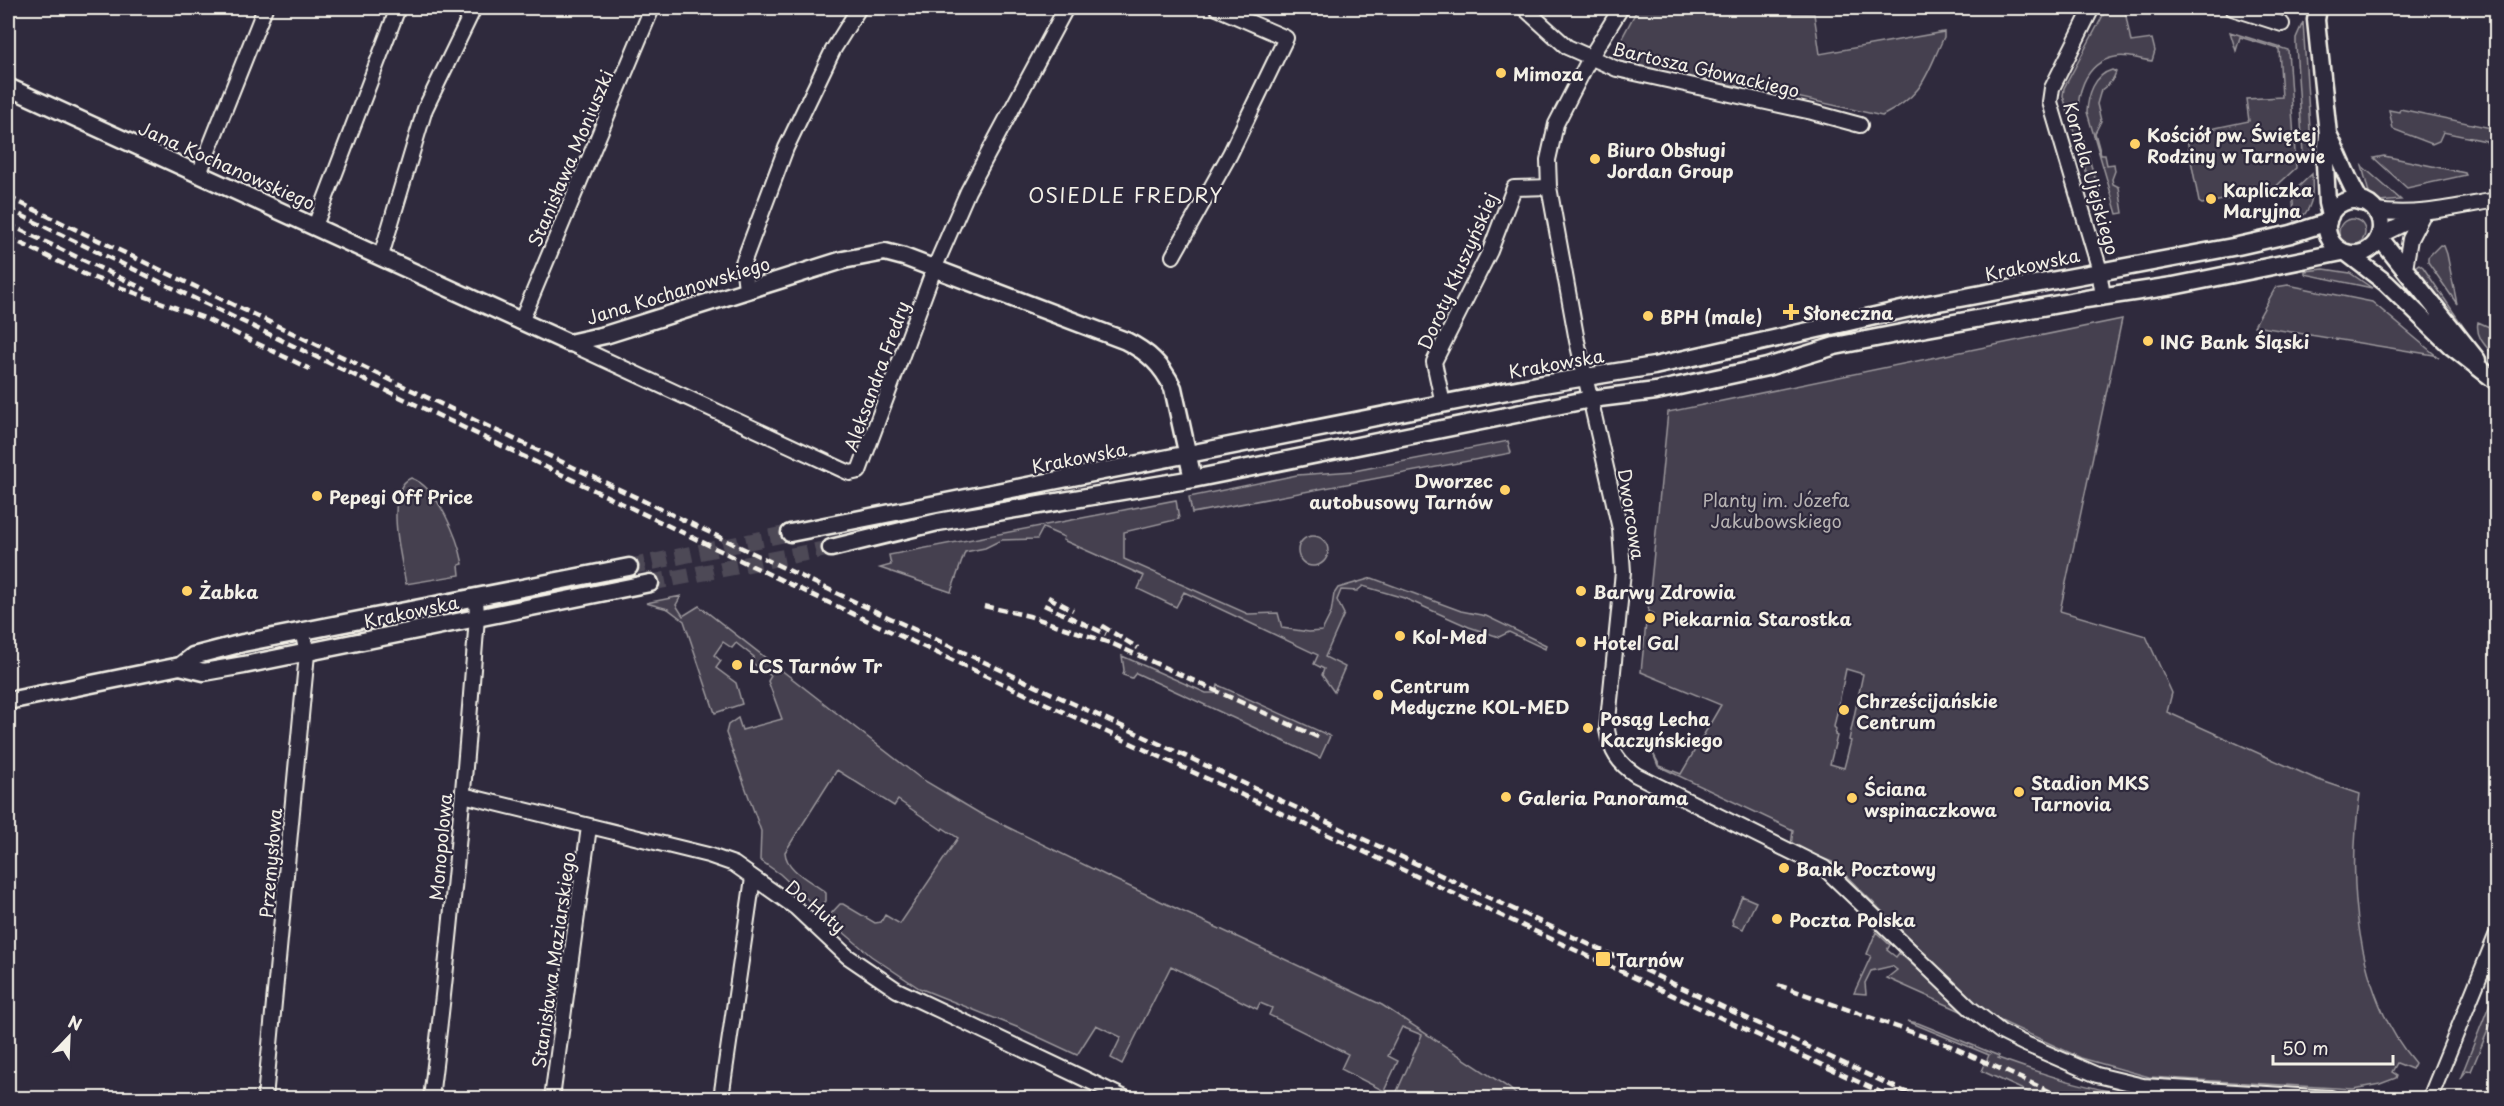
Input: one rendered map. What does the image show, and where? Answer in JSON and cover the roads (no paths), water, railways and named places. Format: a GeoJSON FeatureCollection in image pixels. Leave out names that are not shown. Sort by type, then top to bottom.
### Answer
{"type":"FeatureCollection","features":[{"type":"Feature","properties":{"kind":"street"},"geometry":{"type":"LineString","coordinates":[[199,174],[266,8]]}},
{"type":"Feature","properties":{"kind":"street"},"geometry":{"type":"LineString","coordinates":[[315,226],[398,8]]}},
{"type":"Feature","properties":{"kind":"street"},"geometry":{"type":"LineString","coordinates":[[381,256],[425,109],[474,8]]}},
{"type":"Feature","properties":{"kind":"street","name":"Stanisława Moniuszki"},"geometry":{"type":"LineString","coordinates":[[521,322],[652,8]]}},
{"type":"Feature","properties":{"kind":"street"},"geometry":{"type":"LineString","coordinates":[[746,289],[743,263],[786,148],[833,50],[859,8]]}},
{"type":"Feature","properties":{"kind":"street","name":"Aleksandra Fredry"},"geometry":{"type":"LineString","coordinates":[[569,343],[841,469],[855,472],[862,467],[934,268],[968,190],[1066,8]]}},
{"type":"Feature","properties":{"kind":"street"},"geometry":{"type":"LineString","coordinates":[[1173,256],[1230,154],[1286,38],[1217,8]]}},
{"type":"Feature","properties":{"kind":"street","name":"Bartosza Głowackiego"},"geometry":{"type":"LineString","coordinates":[[1524,8],[1567,47],[1629,72],[1812,112],[1860,125]]}},
{"type":"Feature","properties":{"kind":"street","name":"Dworcowa"},"geometry":{"type":"LineString","coordinates":[[1620,8],[1590,58],[1556,124],[1548,160],[1548,187],[1585,377],[1620,529],[1622,558],[1620,601],[1607,730],[1611,748],[1624,767],[1832,874],[1977,1014],[2001,1032],[2033,1048],[2097,1075],[2143,1086],[2220,1093],[2331,1098]]}},
{"type":"Feature","properties":{"kind":"street","name":"Kornela Ujejskiego"},"geometry":{"type":"LineString","coordinates":[[2092,8],[2052,88],[2050,102],[2100,270],[2103,297]]}},
{"type":"Feature","properties":{"kind":"street"},"geometry":{"type":"LineString","coordinates":[[2232,8],[2282,24]]}},
{"type":"Feature","properties":{"kind":"street"},"geometry":{"type":"LineString","coordinates":[[2318,8],[2316,20],[2328,134],[2325,163],[2330,239],[2386,283],[2451,346],[2490,376]]}},
{"type":"Feature","properties":{"kind":"street","name":"Jana Kochanowskiego"},"geometry":{"type":"LineString","coordinates":[[8,87],[569,343],[605,335],[843,260],[885,252],[934,268],[1126,341],[1148,354],[1167,375],[1173,388],[1193,479]]}},
{"type":"Feature","properties":{"kind":"street"},"geometry":{"type":"LineString","coordinates":[[2328,134],[2338,152],[2351,186],[2380,223],[2379,237],[2490,376]]}},
{"type":"Feature","properties":{"kind":"street","name":"Doroty Kłuszyńskiej"},"geometry":{"type":"LineString","coordinates":[[1443,404],[1434,362],[1490,251],[1514,188],[1548,187]]}},
{"type":"Feature","properties":{"kind":"street"},"geometry":{"type":"LineString","coordinates":[[2329,219],[2336,207],[2344,203],[2399,214],[2424,214],[2496,200]]}},
{"type":"Feature","properties":{"kind":"street"},"geometry":{"type":"LineString","coordinates":[[831,548],[938,522],[1193,479],[1591,399],[1656,391],[1767,367],[1835,346],[2173,286],[2344,252],[2360,254],[2368,250],[2379,237],[2424,214]]}},
{"type":"Feature","properties":{"kind":"street"},"geometry":{"type":"LineString","coordinates":[[2405,268],[2410,239],[2424,214]]}},
{"type":"Feature","properties":{"kind":"street","name":"Krakowska"},"geometry":{"type":"LineString","coordinates":[[790,533],[1443,404],[1654,366],[1928,304],[2259,241],[2291,234],[2329,219]]}},
{"type":"Feature","properties":{"kind":"street","name":"Krakowska"},"geometry":{"type":"LineString","coordinates":[[180,666],[193,656],[302,630],[629,567]]}},
{"type":"Feature","properties":{"kind":"street","name":"Krakowska"},"geometry":{"type":"LineString","coordinates":[[8,701],[180,666],[204,672],[307,654],[650,583]]}},
{"type":"Feature","properties":{"kind":"street","name":"Monopolowa"},"geometry":{"type":"LineString","coordinates":[[431,1098],[463,795],[477,617],[476,598]]}},
{"type":"Feature","properties":{"kind":"street","name":"Przemysłowa"},"geometry":{"type":"LineString","coordinates":[[266,1098],[307,654],[302,630]]}},
{"type":"Feature","properties":{"kind":"street","name":"Do Huty"},"geometry":{"type":"LineString","coordinates":[[463,795],[708,855],[734,864],[795,907],[847,957],[897,990],[1125,1098]]}},
{"type":"Feature","properties":{"kind":"street","name":"Stanisława Maziarskiego"},"geometry":{"type":"LineString","coordinates":[[552,1098],[589,827]]}},
{"type":"Feature","properties":{"kind":"street"},"geometry":{"type":"LineString","coordinates":[[721,1098],[753,878]]}},
{"type":"Feature","properties":{"kind":"street"},"geometry":{"type":"LineString","coordinates":[[2430,1098],[2496,936]]}},
{"type":"Feature","properties":{"kind":"tunnel"},"geometry":{"type":"LineString","coordinates":[[629,567],[790,533]]}},
{"type":"Feature","properties":{"kind":"tunnel"},"geometry":{"type":"LineString","coordinates":[[650,583],[831,548]]}},
{"type":"Feature","properties":{"kind":"railway"},"geometry":{"type":"LineString","coordinates":[[8,197],[832,591],[1918,1098]]}},
{"type":"Feature","properties":{"kind":"railway"},"geometry":{"type":"LineString","coordinates":[[8,209],[821,599],[1893,1098]]}},
{"type":"Feature","properties":{"kind":"railway"},"geometry":{"type":"LineString","coordinates":[[8,224],[146,290]]}},
{"type":"Feature","properties":{"kind":"railway"},"geometry":{"type":"LineString","coordinates":[[8,237],[86,275],[204,318],[310,369]]}},
{"type":"Feature","properties":{"kind":"railway"},"geometry":{"type":"LineString","coordinates":[[1048,597],[1073,610]]}},
{"type":"Feature","properties":{"kind":"railway"},"geometry":{"type":"LineString","coordinates":[[1044,605],[1106,634]]}},
{"type":"Feature","properties":{"kind":"railway"},"geometry":{"type":"LineString","coordinates":[[984,606],[1029,616],[1113,644],[1322,739]]}},
{"type":"Feature","properties":{"kind":"railway"},"geometry":{"type":"LineString","coordinates":[[1102,626],[1138,648]]}},
{"type":"Feature","properties":{"kind":"railway"},"geometry":{"type":"LineString","coordinates":[[1778,985],[1948,1045],[2064,1098]]}},
{"type":"Feature","properties":{"kind":"place","name":"Mimoza"},"geometry":{"type":"Point","coordinates":[1501,73]}},
{"type":"Feature","properties":{"kind":"place","name":"Kościół pw. Świętej Rodziny w Tarnowie"},"geometry":{"type":"Point","coordinates":[2135,144]}},
{"type":"Feature","properties":{"kind":"place","name":"Biuro Obsługi Jordan Group"},"geometry":{"type":"Point","coordinates":[1595,159]}},
{"type":"Feature","properties":{"kind":"place","name":"Kapliczka Maryjna"},"geometry":{"type":"Point","coordinates":[2211,199]}},
{"type":"Feature","properties":{"kind":"place","name":"Słoneczna"},"geometry":{"type":"Point","coordinates":[1791,312]}},
{"type":"Feature","properties":{"kind":"place","name":"BPH (male)"},"geometry":{"type":"Point","coordinates":[1648,316]}},
{"type":"Feature","properties":{"kind":"place","name":"ING Bank Śląski"},"geometry":{"type":"Point","coordinates":[2148,341]}},
{"type":"Feature","properties":{"kind":"place","name":"Dworzec autobusowy Tarnów"},"geometry":{"type":"Point","coordinates":[1505,490]}},
{"type":"Feature","properties":{"kind":"place","name":"Pepegi Off Price"},"geometry":{"type":"Point","coordinates":[317,496]}},
{"type":"Feature","properties":{"kind":"place","name":"Żabka"},"geometry":{"type":"Point","coordinates":[187,591]}},
{"type":"Feature","properties":{"kind":"place","name":"Barwy Zdrowia"},"geometry":{"type":"Point","coordinates":[1581,591]}},
{"type":"Feature","properties":{"kind":"place","name":"Piekarnia Starostka"},"geometry":{"type":"Point","coordinates":[1650,618]}},
{"type":"Feature","properties":{"kind":"place","name":"Kol-Med"},"geometry":{"type":"Point","coordinates":[1400,636]}},
{"type":"Feature","properties":{"kind":"place","name":"Hotel Gal"},"geometry":{"type":"Point","coordinates":[1581,642]}},
{"type":"Feature","properties":{"kind":"place","name":"LCS Tarnów Tr"},"geometry":{"type":"Point","coordinates":[737,665]}},
{"type":"Feature","properties":{"kind":"place","name":"Centrum Medyczne KOL-MED"},"geometry":{"type":"Point","coordinates":[1378,695]}},
{"type":"Feature","properties":{"kind":"place","name":"Chrześcijańskie Centrum"},"geometry":{"type":"Point","coordinates":[1844,710]}},
{"type":"Feature","properties":{"kind":"place","name":"Posąg Lecha Kaczyńskiego"},"geometry":{"type":"Point","coordinates":[1588,728]}},
{"type":"Feature","properties":{"kind":"place","name":"Stadion MKS Tarnovia"},"geometry":{"type":"Point","coordinates":[2019,792]}},
{"type":"Feature","properties":{"kind":"place","name":"Galeria Panorama"},"geometry":{"type":"Point","coordinates":[1506,797]}},
{"type":"Feature","properties":{"kind":"place","name":"Ściana wspinaczkowa"},"geometry":{"type":"Point","coordinates":[1852,798]}},
{"type":"Feature","properties":{"kind":"place","name":"Bank Pocztowy"},"geometry":{"type":"Point","coordinates":[1784,868]}},
{"type":"Feature","properties":{"kind":"place","name":"Poczta Polska"},"geometry":{"type":"Point","coordinates":[1777,919]}},
{"type":"Feature","properties":{"kind":"place","name":"Tarnów"},"geometry":{"type":"Point","coordinates":[1603,959]}},
{"type":"Feature","properties":{"kind":"district","name":"OSIEDLE FREDRY"},"geometry":{"type":"Point","coordinates":[1126,195]}},
{"type":"Feature","properties":{"kind":"park label","name":"Planty im. Józefa Jakubowskiego"},"geometry":{"type":"Point","coordinates":[1776,509]}}]}
